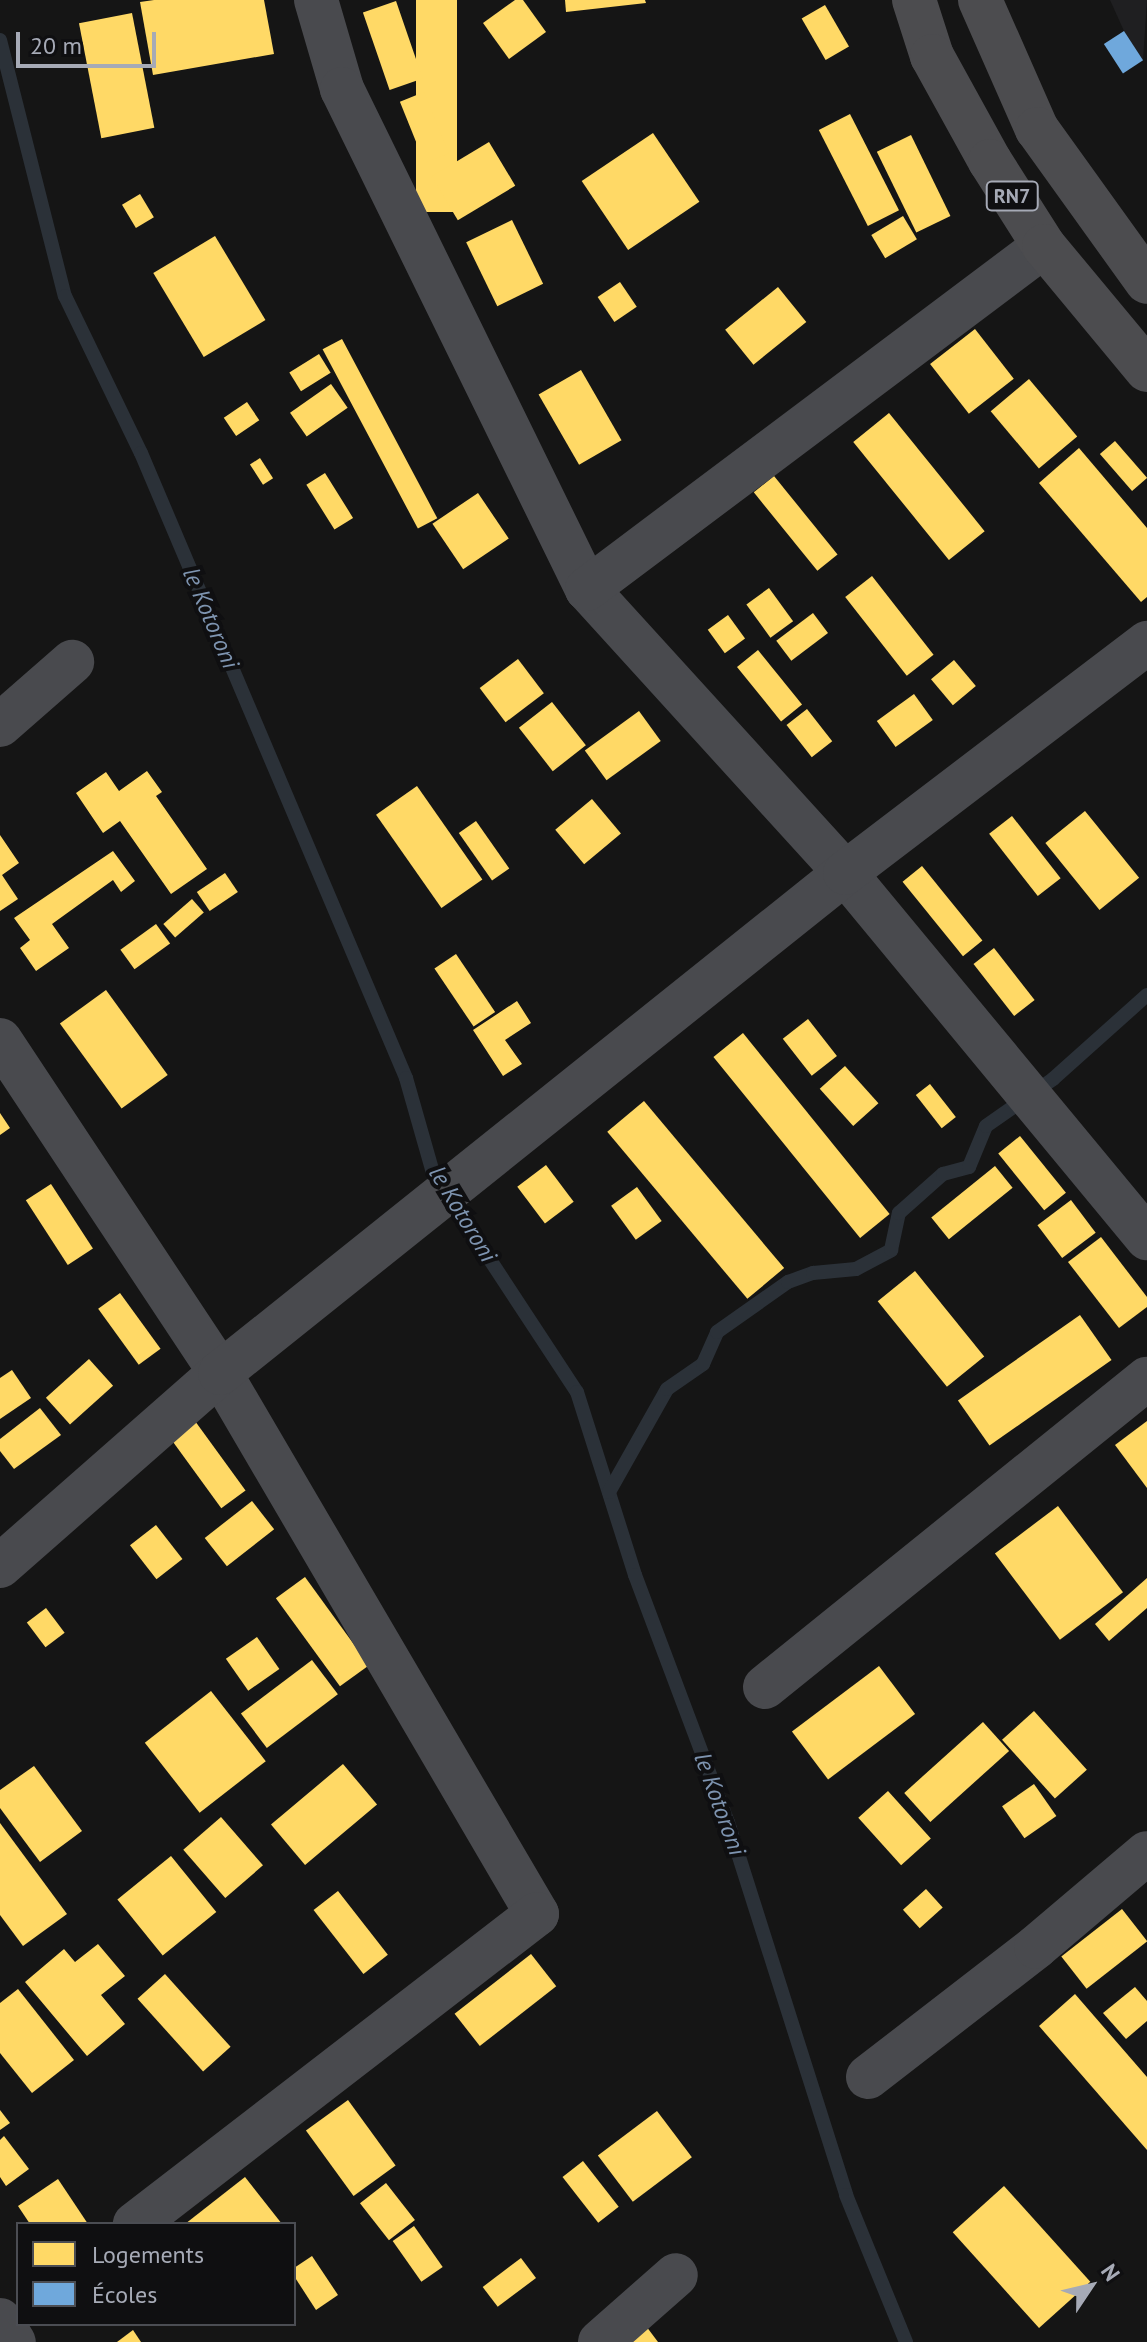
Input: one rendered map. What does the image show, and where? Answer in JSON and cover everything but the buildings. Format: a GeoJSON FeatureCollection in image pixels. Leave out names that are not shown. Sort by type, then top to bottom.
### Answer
{"type":"FeatureCollection","features":[{"type":"Feature","properties":{"kind":"highway","name":"RN7"},"geometry":{"type":"LineString","coordinates":[[914,0],[932,56],[1044,246],[1147,370]]}},
{"type":"Feature","properties":{"kind":"highway","name":"RN7"},"geometry":{"type":"LineString","coordinates":[[980,0],[1037,129],[1147,282]]}},
{"type":"Feature","properties":{"kind":"street"},"geometry":{"type":"LineString","coordinates":[[316,0],[342,89],[587,589],[845,873],[1147,1238]]}},
{"type":"Feature","properties":{"kind":"street"},"geometry":{"type":"LineString","coordinates":[[587,589],[1044,246]]}},
{"type":"Feature","properties":{"kind":"street"},"geometry":{"type":"LineString","coordinates":[[0,1566],[220,1373],[845,873],[1147,643]]}},
{"type":"Feature","properties":{"kind":"street"},"geometry":{"type":"LineString","coordinates":[[0,725],[72,662]]}},
{"type":"Feature","properties":{"kind":"street"},"geometry":{"type":"LineString","coordinates":[[0,1040],[220,1373],[537,1914],[138,2222]]}},
{"type":"Feature","properties":{"kind":"street"},"geometry":{"type":"LineString","coordinates":[[765,1687],[1147,1379]]}},
{"type":"Feature","properties":{"kind":"street"},"geometry":{"type":"LineString","coordinates":[[868,2077],[1036,1947],[1147,1853]]}},
{"type":"Feature","properties":{"kind":"street"},"geometry":{"type":"LineString","coordinates":[[600,2342],[676,2275]]}},
{"type":"Feature","properties":{"kind":"shaded area"},"geometry":{"type":"Polygon","coordinates":[[[1110,0],[1147,0],[1143,60],[1124,31],[1110,0]]]}},
{"type":"Feature","properties":{"kind":"waterway","name":"le Kotoroni"},"geometry":{"type":"LineString","coordinates":[[0,40],[65,296],[141,453],[406,1078],[433,1173],[577,1392],[635,1575],[728,1822],[846,2195],[906,2342]]}},
{"type":"Feature","properties":{"kind":"waterway"},"geometry":{"type":"LineString","coordinates":[[609,1492],[667,1389],[703,1364],[717,1332],[788,1282],[813,1273],[856,1269],[891,1250],[899,1213],[943,1174],[969,1167],[986,1126],[1053,1079],[1147,995]]}}]}
